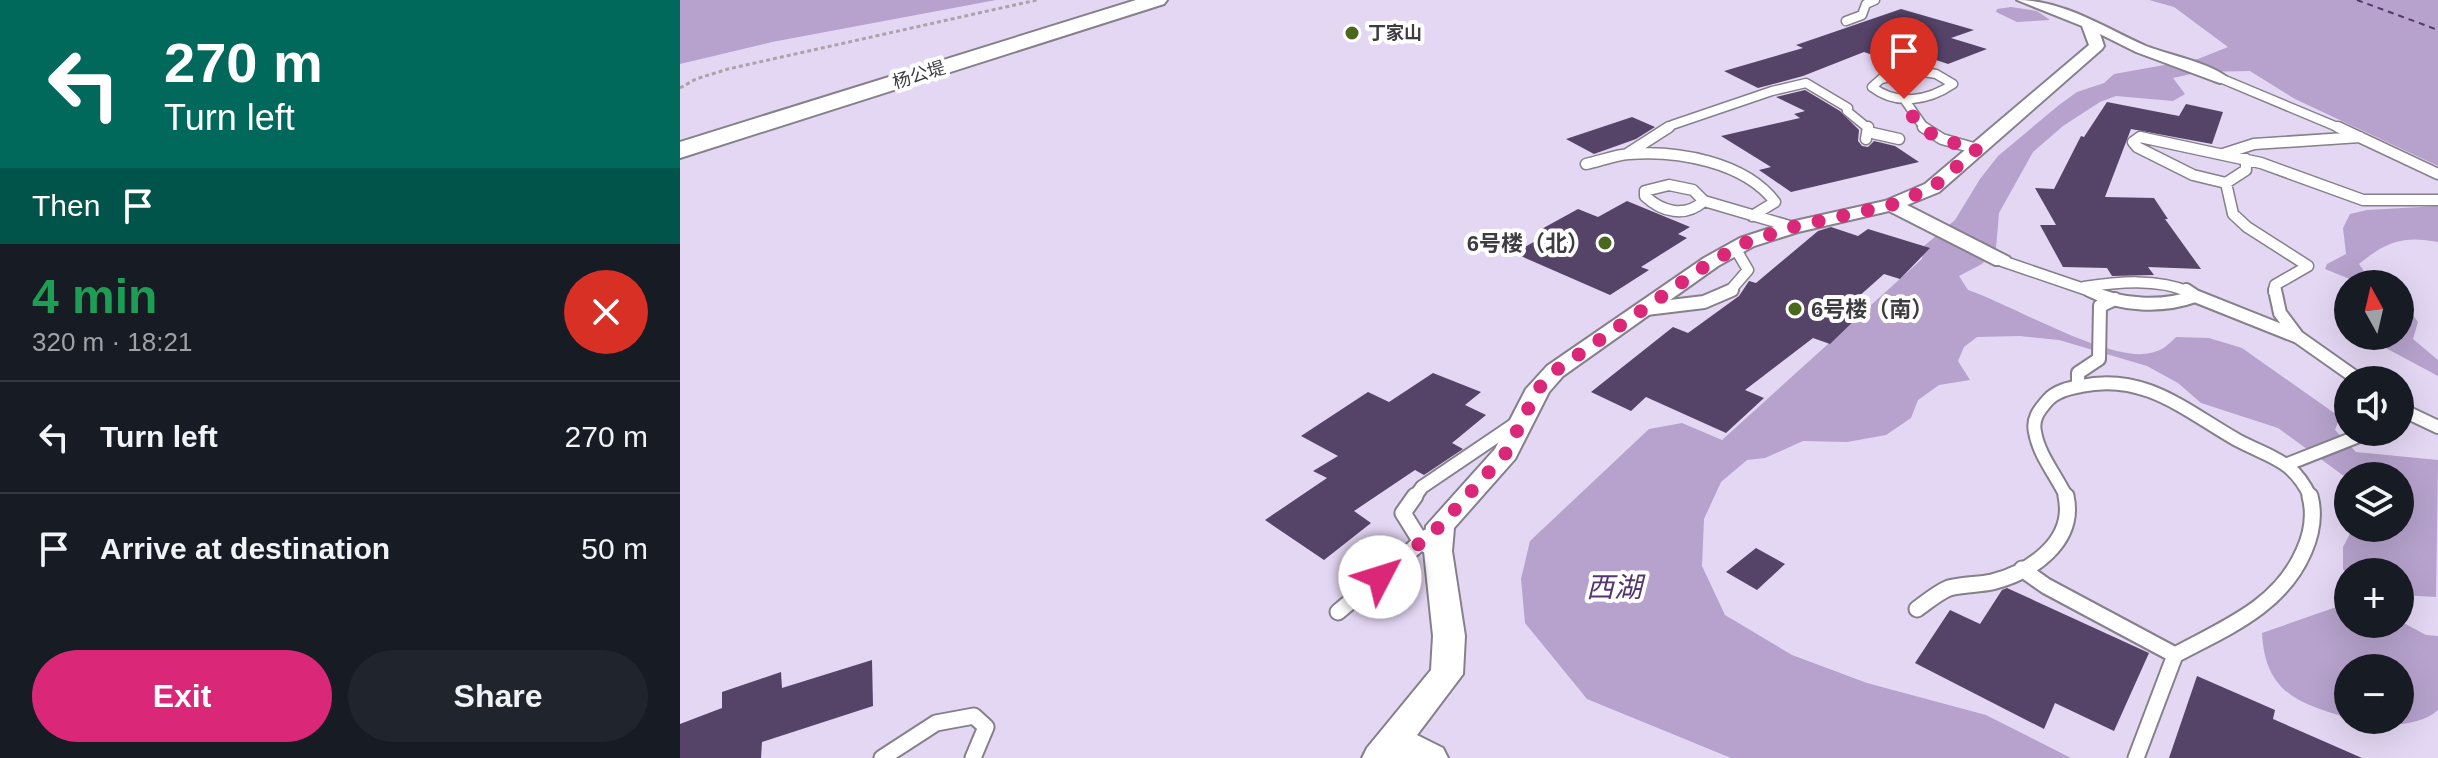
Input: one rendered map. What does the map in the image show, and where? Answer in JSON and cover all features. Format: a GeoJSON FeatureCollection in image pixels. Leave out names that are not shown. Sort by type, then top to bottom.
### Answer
{"type":"FeatureCollection","features":[{"type":"Feature","properties":{"kind":"main road","name":"杨公堤"},"geometry":{"type":"LineString","coordinates":[[680,129],[1101,0]]}},
{"type":"Feature","properties":{"kind":"main road","name":"杨公堤"},"geometry":{"type":"LineString","coordinates":[[680,150],[1157,0]]}},
{"type":"Feature","properties":{"kind":"street"},"geometry":{"type":"LineString","coordinates":[[2024,0],[2220,78]]}},
{"type":"Feature","properties":{"kind":"street"},"geometry":{"type":"LineString","coordinates":[[2088,23],[2097,46]]}},
{"type":"Feature","properties":{"kind":"street"},"geometry":{"type":"LineString","coordinates":[[1431,758],[1387,749],[1447,674],[1449,636],[1430,546],[1440,526],[1506,453],[1538,389],[1555,371],[1735,248],[1793,227],[1891,205],[1932,188],[2097,46],[2137,47]]}},
{"type":"Feature","properties":{"kind":"street"},"geometry":{"type":"LineString","coordinates":[[1891,205],[2002,261]]}},
{"type":"Feature","properties":{"kind":"lane"},"geometry":{"type":"LineString","coordinates":[[1846,21],[1862,15],[1866,4],[1875,0]]}},
{"type":"Feature","properties":{"kind":"lane"},"geometry":{"type":"LineString","coordinates":[[1918,71],[1936,74],[1953,84],[1945,90],[1904,99],[1881,94],[1872,87],[1873,84],[1902,73],[1918,71]]}},
{"type":"Feature","properties":{"kind":"lane"},"geometry":{"type":"LineString","coordinates":[[2220,78],[2360,137],[2438,174]]}},
{"type":"Feature","properties":{"kind":"lane"},"geometry":{"type":"LineString","coordinates":[[1586,164],[1627,154],[1660,136],[1672,125],[1772,91],[1806,83],[1848,108],[1847,111],[1869,128],[1867,136],[1899,139]]}},
{"type":"Feature","properties":{"kind":"lane"},"geometry":{"type":"LineString","coordinates":[[1904,99],[1911,117],[1920,128],[1940,139],[1977,149]]}},
{"type":"Feature","properties":{"kind":"lane"},"geometry":{"type":"LineString","coordinates":[[2246,159],[2246,170],[2226,183],[2193,175],[2137,147],[2133,142],[2140,137],[2246,159],[2363,200],[2438,200]]}},
{"type":"Feature","properties":{"kind":"lane"},"geometry":{"type":"LineString","coordinates":[[2223,154],[2248,145],[2339,143],[2360,137]]}},
{"type":"Feature","properties":{"kind":"lane"},"geometry":{"type":"LineString","coordinates":[[1627,154],[1684,158],[1754,180],[1769,191],[1775,202],[1752,216]]}},
{"type":"Feature","properties":{"kind":"lane"},"geometry":{"type":"LineString","coordinates":[[2226,183],[2233,214],[2247,227],[2308,266],[2275,285],[2273,295],[2279,311],[2298,337]]}},
{"type":"Feature","properties":{"kind":"lane"},"geometry":{"type":"LineString","coordinates":[[1704,201],[1687,211],[1674,211],[1651,203],[1645,191],[1669,185],[1693,190],[1704,201],[1793,227]]}},
{"type":"Feature","properties":{"kind":"lane"},"geometry":{"type":"LineString","coordinates":[[1642,310],[1705,303],[1719,297],[1744,279],[1748,270],[1735,248]]}},
{"type":"Feature","properties":{"kind":"lane"},"geometry":{"type":"LineString","coordinates":[[2002,261],[2030,274],[2084,287],[2093,293],[2116,299],[2159,302],[2186,300],[2195,296]]}},
{"type":"Feature","properties":{"kind":"lane"},"geometry":{"type":"LineString","coordinates":[[2084,287],[2107,283],[2183,288],[2195,296],[2298,337],[2339,366]]}},
{"type":"Feature","properties":{"kind":"lane"},"geometry":{"type":"LineString","coordinates":[[2078,386],[2078,373],[2099,359],[2100,306],[2116,299]]}},
{"type":"Feature","properties":{"kind":"lane"},"geometry":{"type":"LineString","coordinates":[[1917,609],[1946,589],[1995,581],[2022,569],[2050,549],[2064,533],[2071,512],[2063,486],[2034,439],[2033,422],[2050,398],[2078,386],[2107,382],[2139,384],[2173,399],[2239,440],[2288,464],[2302,481],[2314,505],[2313,532],[2305,554],[2291,576],[2260,608],[2175,655],[2136,758]]}},
{"type":"Feature","properties":{"kind":"lane"},"geometry":{"type":"LineString","coordinates":[[1338,612],[1430,546],[1403,513],[1422,487],[1524,418]]}},
{"type":"Feature","properties":{"kind":"lane"},"geometry":{"type":"LineString","coordinates":[[2414,419],[2438,427]]}},
{"type":"Feature","properties":{"kind":"lane"},"geometry":{"type":"LineString","coordinates":[[2288,464],[2334,446]]}},
{"type":"Feature","properties":{"kind":"lane"},"geometry":{"type":"LineString","coordinates":[[2022,569],[2046,586],[2175,655]]}},
{"type":"Feature","properties":{"kind":"lane"},"geometry":{"type":"LineString","coordinates":[[882,758],[931,725],[951,716],[974,716],[986,727],[973,758]]}},
{"type":"Feature","properties":{"kind":"path"},"geometry":{"type":"LineString","coordinates":[[680,88],[696,79],[728,69],[1037,0]]}},
{"type":"Feature","properties":{"kind":"shaded area"},"geometry":{"type":"Polygon","coordinates":[[[680,0],[2438,0],[2438,758],[680,758],[680,0]]]}},
{"type":"Feature","properties":{"kind":"water"},"geometry":{"type":"Polygon","coordinates":[[[680,0],[996,0],[772,42],[680,64],[680,0]]]}},
{"type":"Feature","properties":{"kind":"water","name":"西湖"},"geometry":{"type":"Polygon","coordinates":[[[2149,0],[2438,0],[2438,166],[2295,99],[2250,71],[2200,72],[2173,78],[2185,94],[2173,101],[2116,96],[2100,102],[2063,126],[2033,152],[1999,213],[1996,248],[1982,264],[1959,276],[1968,290],[2111,349],[2132,354],[2150,353],[2176,337],[2209,338],[2242,348],[2334,413],[2334,446],[2350,446],[2356,452],[2438,460],[2436,597],[2414,596],[2414,558],[2343,558],[2346,542],[2414,542],[2414,462],[2334,462],[2334,469],[2278,428],[2201,403],[2178,383],[2147,366],[2059,340],[2020,336],[1977,337],[1964,347],[1958,361],[1970,380],[1939,385],[1918,400],[1911,418],[1886,435],[1847,442],[1803,441],[1765,458],[1747,460],[1721,482],[1704,519],[1702,566],[1725,615],[1792,655],[1867,683],[1986,715],[2071,758],[1731,758],[1587,699],[1525,623],[1521,579],[1530,541],[1649,429],[1682,423],[1722,440],[1922,259],[1924,246],[1955,220],[1998,156],[2077,92],[2104,83],[2114,74],[2198,59],[2228,47],[2174,7],[2149,0]]]}},
{"type":"Feature","properties":{"kind":"water"},"geometry":{"type":"Polygon","coordinates":[[[2011,7],[2037,11],[2050,20],[2017,22],[1996,12],[1997,9],[2011,7]]]}},
{"type":"Feature","properties":{"kind":"water"},"geometry":{"type":"Polygon","coordinates":[[[2438,206],[2438,242],[2415,239],[2396,242],[2359,264],[2363,270],[2334,270],[2334,273],[2325,269],[2327,264],[2346,254],[2343,228],[2350,214],[2367,210],[2438,206]]]}},
{"type":"Feature","properties":{"kind":"water"},"geometry":{"type":"Polygon","coordinates":[[[2414,340],[2438,360],[2438,376],[2389,350],[2414,350],[2414,340]]]}},
{"type":"Feature","properties":{"kind":"water"},"geometry":{"type":"Polygon","coordinates":[[[2334,608],[2334,638],[2414,638],[2414,629],[2426,635],[2438,636],[2438,710],[2414,722],[2414,654],[2334,654],[2334,714],[2313,707],[2287,692],[2277,681],[2264,653],[2262,633],[2334,608]]]}},
{"type":"Feature","properties":{"kind":"building"},"geometry":{"type":"Polygon","coordinates":[[[1901,9],[1974,30],[1951,38],[1987,49],[1948,64],[1927,57],[1905,66],[1864,52],[1803,76],[1758,88],[1724,71],[1803,48],[1796,45],[1901,9]]]}},
{"type":"Feature","properties":{"kind":"building"},"geometry":{"type":"Polygon","coordinates":[[[1805,90],[1840,111],[1859,130],[1858,141],[1862,146],[1868,147],[1874,141],[1895,146],[1919,162],[1791,192],[1759,170],[1771,167],[1721,136],[1800,118],[1794,114],[1805,111],[1776,97],[1805,90]]]}},
{"type":"Feature","properties":{"kind":"building"},"geometry":{"type":"Polygon","coordinates":[[[2107,102],[2179,116],[2186,104],[2223,112],[2212,144],[2131,129],[2105,197],[2154,198],[2168,219],[2165,219],[2201,269],[2148,267],[2154,275],[2112,276],[2107,268],[2063,267],[2040,225],[2056,225],[2035,188],[2054,189],[2081,136],[2084,137],[2107,102]]]}},
{"type":"Feature","properties":{"kind":"building"},"geometry":{"type":"Polygon","coordinates":[[[1632,117],[1655,127],[1636,139],[1594,154],[1566,139],[1632,117]]]}},
{"type":"Feature","properties":{"kind":"building","name":"6号楼（北）"},"geometry":{"type":"Polygon","coordinates":[[[1627,201],[1690,227],[1678,234],[1687,238],[1641,267],[1649,270],[1610,295],[1514,253],[1546,235],[1538,231],[1578,209],[1598,217],[1627,201]]]}},
{"type":"Feature","properties":{"kind":"building"},"geometry":{"type":"Polygon","coordinates":[[[1831,227],[1858,236],[1868,229],[1930,248],[1900,279],[1884,274],[1848,306],[1864,311],[1830,344],[1813,338],[1745,390],[1764,398],[1726,433],[1646,397],[1631,411],[1591,392],[1673,327],[1688,333],[1739,296],[1749,281],[1756,283],[1818,231],[1831,227]]]}},
{"type":"Feature","properties":{"kind":"building"},"geometry":{"type":"Polygon","coordinates":[[[1433,373],[1481,392],[1465,405],[1486,415],[1452,443],[1463,449],[1424,475],[1415,470],[1354,511],[1371,523],[1324,560],[1265,520],[1327,478],[1313,471],[1338,456],[1301,436],[1368,392],[1389,402],[1433,373]]]}},
{"type":"Feature","properties":{"kind":"building"},"geometry":{"type":"Polygon","coordinates":[[[1756,548],[1785,564],[1757,590],[1726,572],[1756,548]]]}},
{"type":"Feature","properties":{"kind":"building"},"geometry":{"type":"Polygon","coordinates":[[[2007,588],[2149,653],[2114,731],[2055,703],[2044,729],[1915,663],[1950,610],[1980,624],[2002,590],[2007,588]]]}},
{"type":"Feature","properties":{"kind":"building"},"geometry":{"type":"Polygon","coordinates":[[[872,660],[873,706],[762,742],[761,758],[680,758],[680,724],[722,708],[722,692],[781,672],[782,688],[872,660]]]}},
{"type":"Feature","properties":{"kind":"building"},"geometry":{"type":"Polygon","coordinates":[[[2197,676],[2275,710],[2273,719],[2362,758],[2169,758],[2197,676]]]}},
{"type":"Feature","properties":{"kind":"ferry route"},"geometry":{"type":"LineString","coordinates":[[2357,0],[2438,30]]}},
{"type":"Feature","properties":{"kind":"place","name":"丁家山"},"geometry":{"type":"Point","coordinates":[1352,33]}},
{"type":"Feature","properties":{"kind":"place","name":"6号楼（北）"},"geometry":{"type":"Point","coordinates":[1605,243]}},
{"type":"Feature","properties":{"kind":"place","name":"6号楼（南）"},"geometry":{"type":"Point","coordinates":[1795,309]}},
{"type":"Feature","properties":{"kind":"route"},"geometry":{"type":"LineString","coordinates":[[1380,577],[1440,526],[1506,453],[1538,389],[1555,371],[1711,262],[1747,242],[1793,227],[1891,205],[1932,188],[1977,149],[1940,139],[1920,128],[1911,117],[1904,99]]}}]}
